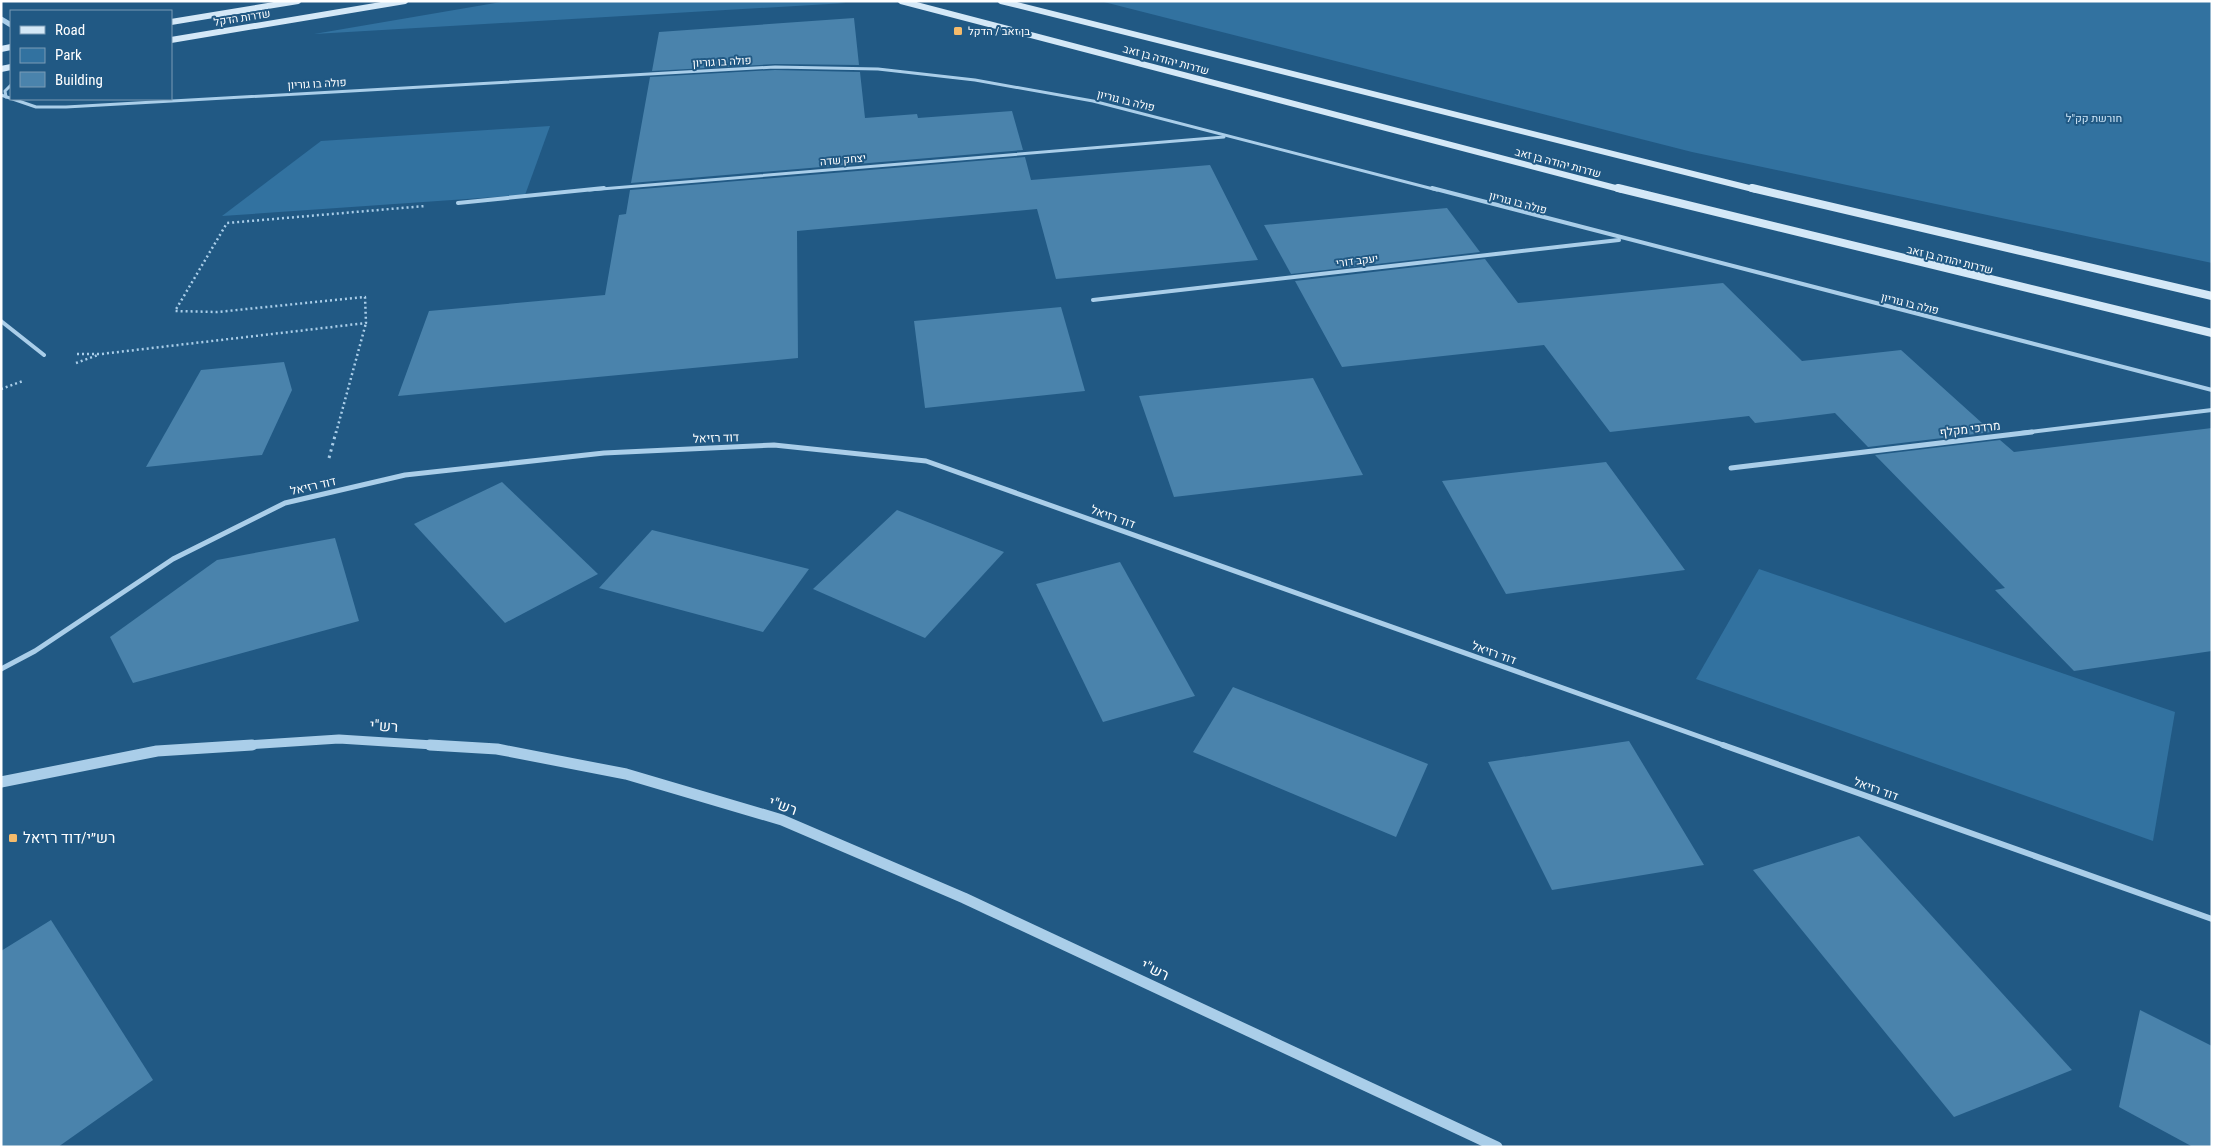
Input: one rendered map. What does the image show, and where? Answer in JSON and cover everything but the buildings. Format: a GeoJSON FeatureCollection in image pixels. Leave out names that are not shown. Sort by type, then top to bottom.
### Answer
{"type":"FeatureCollection","features":[{"type":"Feature","properties":{"kind":"main road","name":"שדרות הדקל"},"geometry":{"type":"LineString","coordinates":[[172,22],[298,1]]}},
{"type":"Feature","properties":{"kind":"main road","name":"שדרות הדקל"},"geometry":{"type":"LineString","coordinates":[[172,40],[405,1]]}},
{"type":"Feature","properties":{"kind":"main road","name":"שדרות יהודה בן זאב"},"geometry":{"type":"LineString","coordinates":[[901,1],[1628,192],[2212,333]]}},
{"type":"Feature","properties":{"kind":"main road","name":"שדרות יהודה בן זאב"},"geometry":{"type":"LineString","coordinates":[[1000,1],[1666,169],[2212,296]]}},
{"type":"Feature","properties":{"kind":"street","name":"פולה בו גוריון"},"geometry":{"type":"LineString","coordinates":[[16,100],[36,106],[66,107],[775,67],[878,69],[995,84],[1093,101],[2212,390]]}},
{"type":"Feature","properties":{"kind":"street","name":"יצחק שדה"},"geometry":{"type":"LineString","coordinates":[[458,203],[545,194],[1229,137]]}},
{"type":"Feature","properties":{"kind":"street","name":"יעקב דורי"},"geometry":{"type":"LineString","coordinates":[[1093,300],[1623,239]]}},
{"type":"Feature","properties":{"kind":"street"},"geometry":{"type":"LineString","coordinates":[[1,321],[44,355]]}},
{"type":"Feature","properties":{"kind":"street","name":"מרדכי מקלף"},"geometry":{"type":"LineString","coordinates":[[1731,468],[2212,410]]}},
{"type":"Feature","properties":{"kind":"street","name":"דוד רזיאל"},"geometry":{"type":"LineString","coordinates":[[1,669],[34,651],[173,559],[285,503],[320,495],[405,476],[604,453],[774,445],[926,461],[2212,919]]}},
{"type":"Feature","properties":{"kind":"street","name":"רש\"י"},"geometry":{"type":"LineString","coordinates":[[1,782],[157,751],[339,738],[497,749],[626,774],[782,820],[882,862],[982,906],[1497,1147]]}},
{"type":"Feature","properties":{"kind":"path"},"geometry":{"type":"LineString","coordinates":[[320,495],[366,323],[365,297],[217,312],[175,310],[227,223],[458,203]]}},
{"type":"Feature","properties":{"kind":"path"},"geometry":{"type":"LineString","coordinates":[[44,355],[101,354],[366,323]]}},
{"type":"Feature","properties":{"kind":"green space"},"geometry":{"type":"Polygon","coordinates":[[[507,1],[831,1],[846,3],[314,34],[507,1]]]}},
{"type":"Feature","properties":{"kind":"green space","name":"חורשת קק\"ל"},"geometry":{"type":"Polygon","coordinates":[[[1100,1],[2212,1],[2212,263],[1692,152],[1100,1]]]}},
{"type":"Feature","properties":{"kind":"green space"},"geometry":{"type":"Polygon","coordinates":[[[550,126],[525,195],[222,216],[321,141],[550,126]]]}},
{"type":"Feature","properties":{"kind":"green space"},"geometry":{"type":"Polygon","coordinates":[[[1759,569],[2175,712],[2153,841],[1696,679],[1759,569]]]}},
{"type":"Feature","properties":{"kind":"place","name":"בן זאב / הדקל"},"geometry":{"type":"Point","coordinates":[958,31]}},
{"type":"Feature","properties":{"kind":"place","name":"רש״י/דוד רזיאל"},"geometry":{"type":"Point","coordinates":[13,838]}}]}
